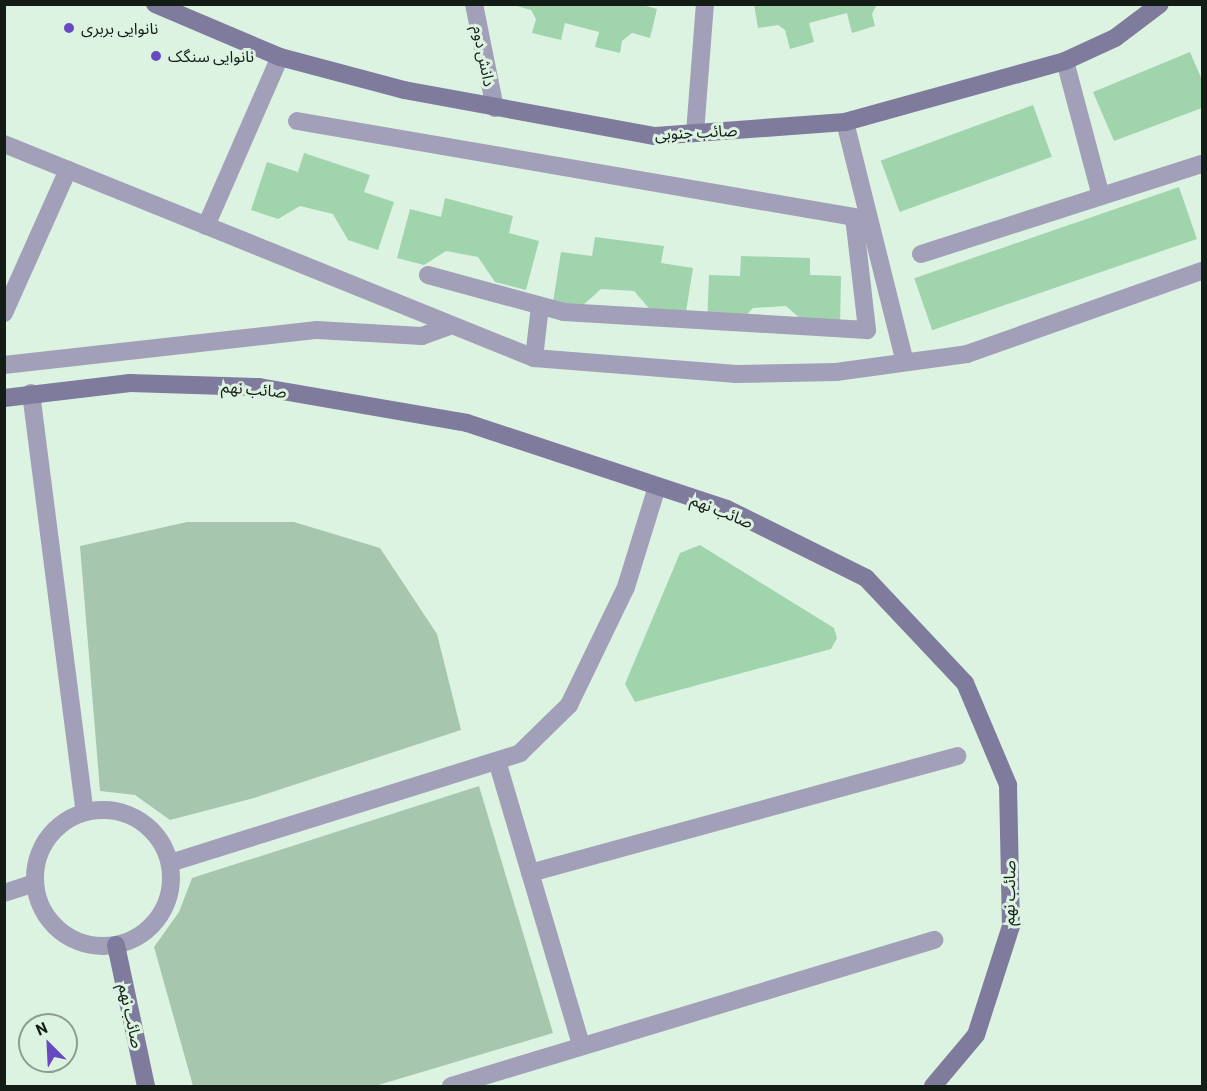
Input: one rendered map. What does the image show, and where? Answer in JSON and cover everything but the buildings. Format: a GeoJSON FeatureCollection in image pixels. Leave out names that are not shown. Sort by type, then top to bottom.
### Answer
{"type":"FeatureCollection","features":[{"type":"Feature","properties":{"kind":"main road","name":"صائب جنوبی"},"geometry":{"type":"LineString","coordinates":[[155,4],[280,57],[404,90],[656,136],[845,122],[1065,61],[1115,38],[1160,4]]}},
{"type":"Feature","properties":{"kind":"main road","name":"صائب نهم"},"geometry":{"type":"LineString","coordinates":[[4,398],[130,383],[259,387],[467,423],[727,509],[866,578],[964,683],[1008,784],[1011,926],[976,1035],[933,1086]]}},
{"type":"Feature","properties":{"kind":"main road","name":"صائب نهم"},"geometry":{"type":"LineString","coordinates":[[116,945],[146,1086]]}},
{"type":"Feature","properties":{"kind":"street","name":"دانش دوم"},"geometry":{"type":"LineString","coordinates":[[474,4],[495,108]]}},
{"type":"Feature","properties":{"kind":"street"},"geometry":{"type":"LineString","coordinates":[[695,133],[705,4]]}},
{"type":"Feature","properties":{"kind":"street"},"geometry":{"type":"LineString","coordinates":[[206,226],[280,57]]}},
{"type":"Feature","properties":{"kind":"street"},"geometry":{"type":"LineString","coordinates":[[1065,61],[1101,196]]}},
{"type":"Feature","properties":{"kind":"street"},"geometry":{"type":"LineString","coordinates":[[297,122],[854,217],[867,330],[564,312],[428,275]]}},
{"type":"Feature","properties":{"kind":"street"},"geometry":{"type":"LineString","coordinates":[[845,122],[905,363]]}},
{"type":"Feature","properties":{"kind":"street"},"geometry":{"type":"LineString","coordinates":[[4,144],[206,226],[315,267],[449,326],[534,358],[736,374],[836,372],[967,354],[1203,271]]}},
{"type":"Feature","properties":{"kind":"street"},"geometry":{"type":"LineString","coordinates":[[921,254],[1203,164]]}},
{"type":"Feature","properties":{"kind":"street"},"geometry":{"type":"LineString","coordinates":[[4,313],[68,170]]}},
{"type":"Feature","properties":{"kind":"street"},"geometry":{"type":"LineString","coordinates":[[534,358],[540,306]]}},
{"type":"Feature","properties":{"kind":"street"},"geometry":{"type":"LineString","coordinates":[[4,365],[316,330],[422,336],[449,326]]}},
{"type":"Feature","properties":{"kind":"street"},"geometry":{"type":"LineString","coordinates":[[31,393],[85,812]]}},
{"type":"Feature","properties":{"kind":"street"},"geometry":{"type":"LineString","coordinates":[[170,863],[520,753],[569,705],[626,587],[657,487]]}},
{"type":"Feature","properties":{"kind":"street"},"geometry":{"type":"LineString","coordinates":[[530,873],[957,756]]}},
{"type":"Feature","properties":{"kind":"street"},"geometry":{"type":"LineString","coordinates":[[496,761],[581,1044]]}},
{"type":"Feature","properties":{"kind":"street"},"geometry":{"type":"LineString","coordinates":[[109,810],[130,814],[155,835],[170,863],[171,885],[166,906],[154,924],[136,937],[116,945],[94,946],[72,939],[53,925],[40,906],[34,883],[37,859],[47,838],[64,822],[85,812],[109,810]]}},
{"type":"Feature","properties":{"kind":"street"},"geometry":{"type":"LineString","coordinates":[[4,893],[34,883]]}},
{"type":"Feature","properties":{"kind":"street"},"geometry":{"type":"LineString","coordinates":[[451,1086],[581,1044],[934,940]]}},
{"type":"Feature","properties":{"kind":"green space"},"geometry":{"type":"Polygon","coordinates":[[[187,522],[294,522],[380,548],[437,634],[461,730],[254,798],[170,820],[135,795],[100,791],[80,546],[187,522]]]}},
{"type":"Feature","properties":{"kind":"green space"},"geometry":{"type":"Polygon","coordinates":[[[479,786],[553,1033],[375,1086],[193,1086],[154,947],[179,912],[192,878],[479,786]]]}},
{"type":"Feature","properties":{"kind":"place","name":"نانوایی بربری"},"geometry":{"type":"Point","coordinates":[69,28]}},
{"type":"Feature","properties":{"kind":"place","name":"نانوایی سنگک"},"geometry":{"type":"Point","coordinates":[156,56]}}]}
